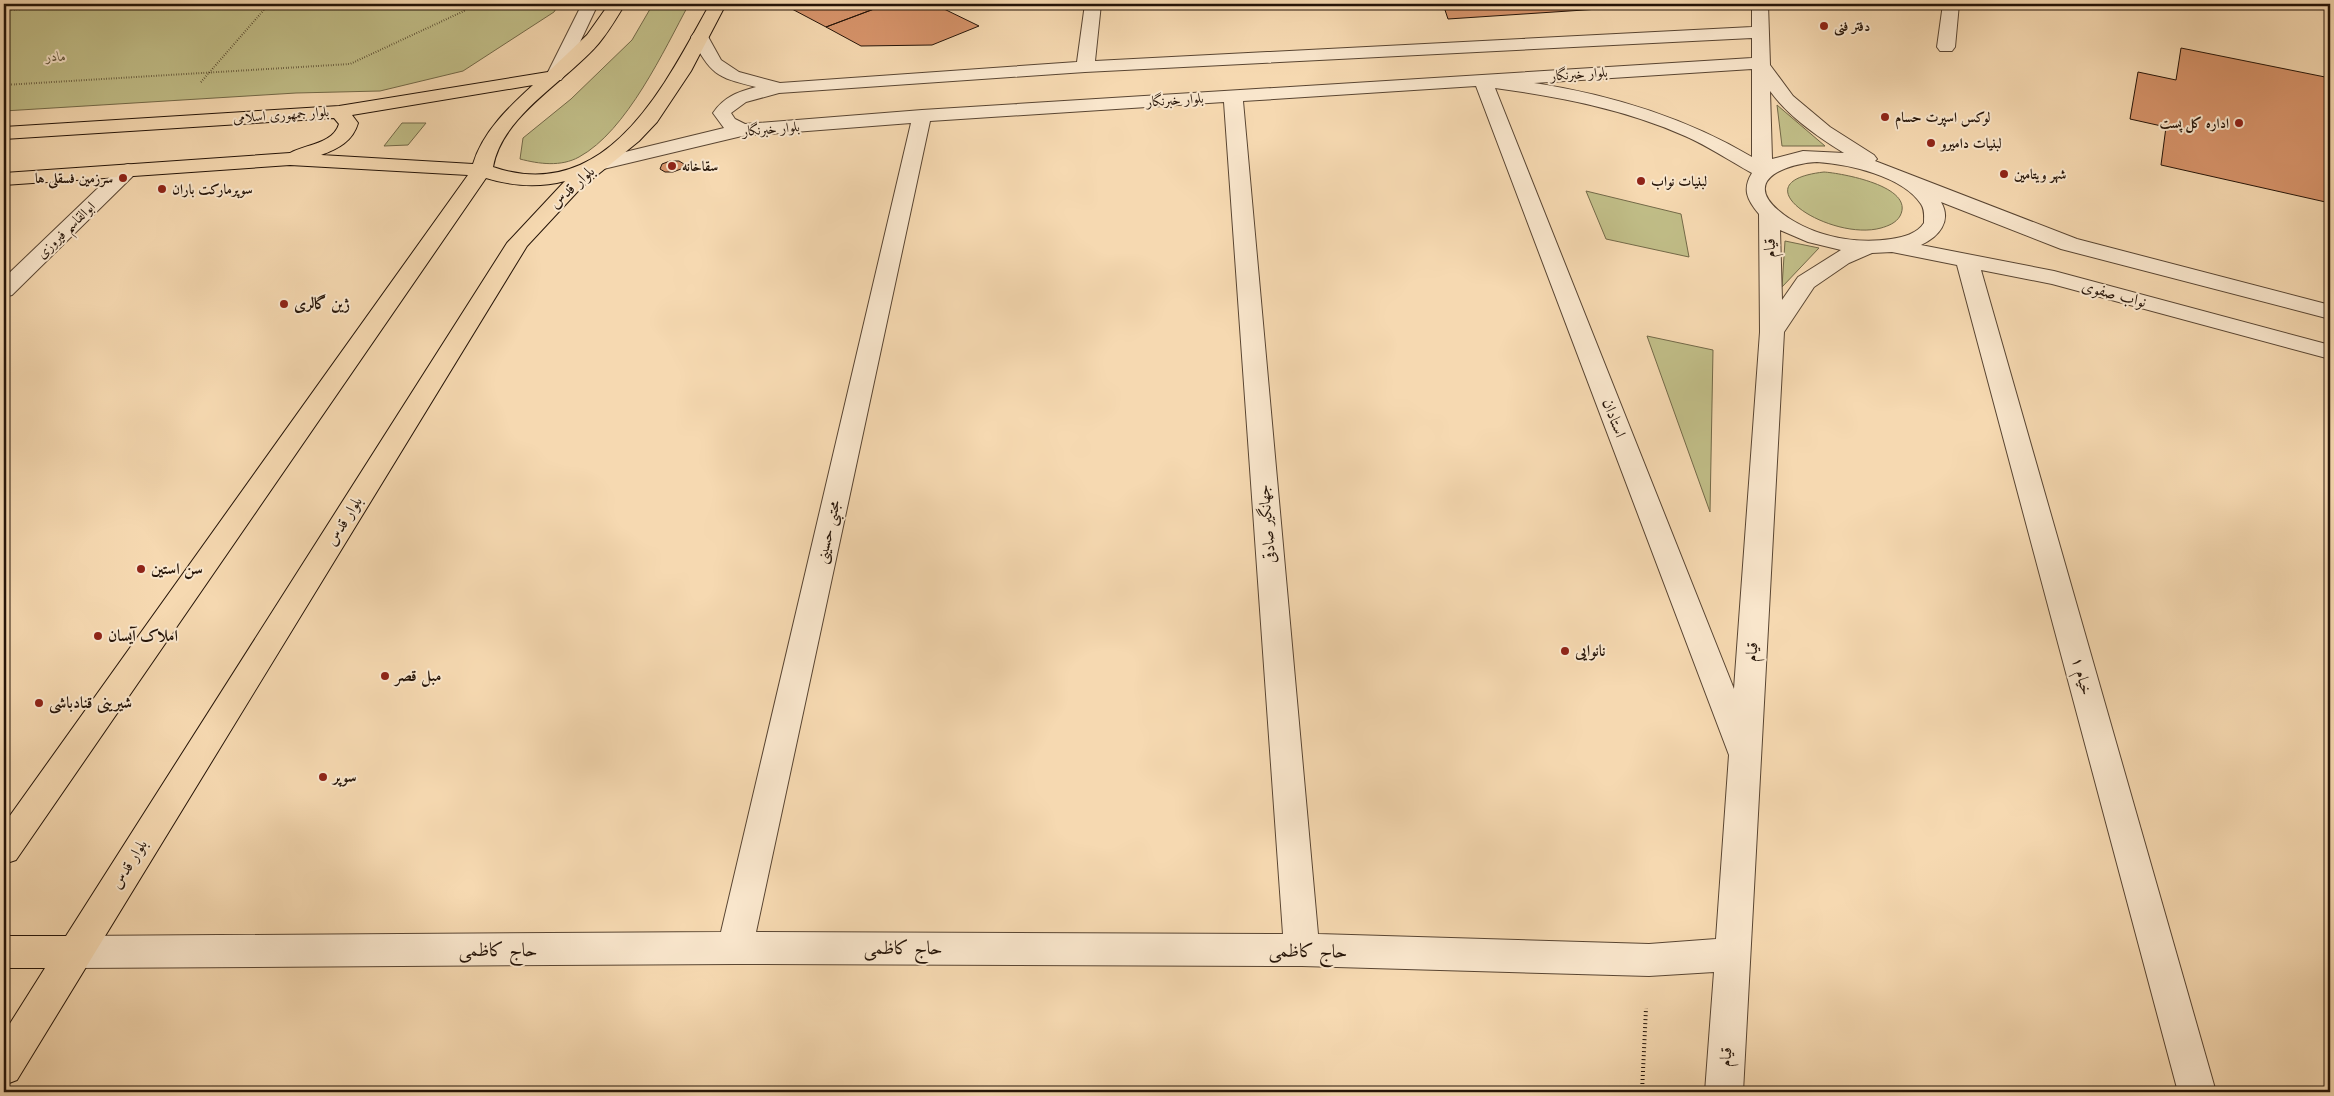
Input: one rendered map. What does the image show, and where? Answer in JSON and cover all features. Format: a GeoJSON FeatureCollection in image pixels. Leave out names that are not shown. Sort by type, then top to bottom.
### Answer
{"type":"FeatureCollection","features":[{"type":"Feature","properties":{"kind":"main road"},"geometry":{"type":"LineString","coordinates":[[4,850],[482,170],[484,158],[500,130],[511,116],[593,40],[617,4]]}},
{"type":"Feature","properties":{"kind":"main road","name":"بلوار قدس"},"geometry":{"type":"LineString","coordinates":[[4,1067],[518,243],[552,204],[595,166],[638,132],[669,94],[718,4]]}},
{"type":"Feature","properties":{"kind":"main road","name":"بلوار جمهوری اسلامی"},"geometry":{"type":"LineString","coordinates":[[4,133],[339,112],[555,76]]}},
{"type":"Feature","properties":{"kind":"main road"},"geometry":{"type":"LineString","coordinates":[[290,159],[332,142],[344,135],[349,123],[339,112]]}},
{"type":"Feature","properties":{"kind":"main road"},"geometry":{"type":"LineString","coordinates":[[4,179],[290,159],[482,170],[500,177],[544,180],[568,176],[595,166]]}},
{"type":"Feature","properties":{"kind":"main road"},"geometry":{"type":"LineString","coordinates":[[4,952],[74,952]]}},
{"type":"Feature","properties":{"kind":"street"},"geometry":{"type":"LineString","coordinates":[[555,76],[590,4]]}},
{"type":"Feature","properties":{"kind":"street"},"geometry":{"type":"LineString","coordinates":[[1085,67],[1094,4]]}},
{"type":"Feature","properties":{"kind":"street"},"geometry":{"type":"LineString","coordinates":[[1760,4],[1759,63],[1762,171]]}},
{"type":"Feature","properties":{"kind":"street"},"geometry":{"type":"LineString","coordinates":[[1946,47],[1951,4]]}},
{"type":"Feature","properties":{"kind":"street","name":"بلوار خبرنگار"},"geometry":{"type":"LineString","coordinates":[[700,37],[714,63],[733,76],[780,88],[1085,67],[1759,32]]}},
{"type":"Feature","properties":{"kind":"street"},"geometry":{"type":"LineString","coordinates":[[1593,40],[1616,46],[1628,52],[1628,61],[1621,71]]}},
{"type":"Feature","properties":{"kind":"street"},"geometry":{"type":"LineString","coordinates":[[1759,63],[1786,100],[1823,131],[1912,184],[2069,244],[2330,312]]}},
{"type":"Feature","properties":{"kind":"street","name":"بلوار خبرنگار"},"geometry":{"type":"LineString","coordinates":[[595,166],[742,130],[922,116],[1759,63]]}},
{"type":"Feature","properties":{"kind":"street"},"geometry":{"type":"LineString","coordinates":[[1483,81],[1543,89],[1643,113],[1692,132],[1762,171]]}},
{"type":"Feature","properties":{"kind":"street","name":"استادان"},"geometry":{"type":"LineString","coordinates":[[1483,81],[1745,755]]}},
{"type":"Feature","properties":{"kind":"street"},"geometry":{"type":"LineString","coordinates":[[742,130],[728,124],[722,113],[727,104],[746,95],[780,88]]}},
{"type":"Feature","properties":{"kind":"street","name":"جهانگیر صادقی"},"geometry":{"type":"LineString","coordinates":[[1233,97],[1302,950]]}},
{"type":"Feature","properties":{"kind":"street","name":"مجتبی حسینی"},"geometry":{"type":"LineString","coordinates":[[735,948],[922,116]]}},
{"type":"Feature","properties":{"kind":"street"},"geometry":{"type":"LineString","coordinates":[[1888,171],[1860,162],[1830,157],[1803,157],[1787,160],[1778,162],[1762,171],[1755,183],[1757,197],[1769,212],[1787,225],[1812,236],[1840,244],[1869,247],[1895,246],[1918,239],[1932,228],[1936,214],[1928,199],[1912,184]]}},
{"type":"Feature","properties":{"kind":"street","name":"ابوالقاسم فیروزی"},"geometry":{"type":"LineString","coordinates":[[4,290],[128,170]]}},
{"type":"Feature","properties":{"kind":"street","name":"قیام"},"geometry":{"type":"LineString","coordinates":[[1724,1092],[1772,332],[1769,212]]}},
{"type":"Feature","properties":{"kind":"street"},"geometry":{"type":"LineString","coordinates":[[2054,278],[2037,262],[2039,252],[2053,246],[2069,244]]}},
{"type":"Feature","properties":{"kind":"street","name":"نواب صفوی"},"geometry":{"type":"LineString","coordinates":[[1895,246],[2054,278],[2330,352]]}},
{"type":"Feature","properties":{"kind":"street"},"geometry":{"type":"LineString","coordinates":[[1772,332],[1806,282],[1841,258],[1869,247]]}},
{"type":"Feature","properties":{"kind":"street","name":"خیام ۱"},"geometry":{"type":"LineString","coordinates":[[1967,260],[2197,1092]]}},
{"type":"Feature","properties":{"kind":"street","name":"حاج کاظمی"},"geometry":{"type":"LineString","coordinates":[[74,952],[735,948],[1302,950],[1649,960],[1732,954]]}},
{"type":"Feature","properties":{"kind":"path"},"geometry":{"type":"LineString","coordinates":[[4,10],[124,4]]}},
{"type":"Feature","properties":{"kind":"path"},"geometry":{"type":"LineString","coordinates":[[166,122],[269,4]]}},
{"type":"Feature","properties":{"kind":"path"},"geometry":{"type":"LineString","coordinates":[[4,85],[350,64],[464,11],[472,4]]}},
{"type":"Feature","properties":{"kind":"path"},"geometry":{"type":"LineString","coordinates":[[1642,1092],[1649,960]]}},
{"type":"Feature","properties":{"kind":"green space","name":"مادر"},"geometry":{"type":"Polygon","coordinates":[[[4,4],[559,4],[554,12],[463,71],[380,91],[296,93],[4,111],[4,4]]]}},
{"type":"Feature","properties":{"kind":"green space"},"geometry":{"type":"Polygon","coordinates":[[[653,4],[689,4],[643,88],[613,129],[596,145],[572,160],[550,164],[520,159],[523,138],[571,99],[632,40],[653,4]]]}},
{"type":"Feature","properties":{"kind":"green space"},"geometry":{"type":"Polygon","coordinates":[[[1777,105],[1825,146],[1782,146],[1777,105]]]}},
{"type":"Feature","properties":{"kind":"green space"},"geometry":{"type":"Polygon","coordinates":[[[402,123],[426,123],[408,145],[384,146],[402,123]]]}},
{"type":"Feature","properties":{"kind":"green space"},"geometry":{"type":"Polygon","coordinates":[[[1824,172],[1859,178],[1887,189],[1897,197],[1902,206],[1900,216],[1894,222],[1881,228],[1861,230],[1838,227],[1800,209],[1790,198],[1788,187],[1799,178],[1824,172]]]}},
{"type":"Feature","properties":{"kind":"green space"},"geometry":{"type":"Polygon","coordinates":[[[1586,191],[1681,214],[1689,257],[1606,239],[1586,191]]]}},
{"type":"Feature","properties":{"kind":"green space"},"geometry":{"type":"Polygon","coordinates":[[[1785,241],[1819,248],[1782,287],[1785,241]]]}},
{"type":"Feature","properties":{"kind":"green space"},"geometry":{"type":"Polygon","coordinates":[[[1647,336],[1713,350],[1710,512],[1647,336]]]}},
{"type":"Feature","properties":{"kind":"building"},"geometry":{"type":"Polygon","coordinates":[[[794,4],[876,4],[874,9],[826,27],[792,9],[794,4]]]}},
{"type":"Feature","properties":{"kind":"building"},"geometry":{"type":"Polygon","coordinates":[[[1443,4],[1675,4],[1448,19],[1443,4]]]}},
{"type":"Feature","properties":{"kind":"building"},"geometry":{"type":"Polygon","coordinates":[[[942,8],[979,26],[932,45],[861,46],[826,27],[874,9],[942,8]]]}},
{"type":"Feature","properties":{"kind":"building","name":"اداره کل پست"},"geometry":{"type":"Polygon","coordinates":[[[2181,48],[2330,78],[2330,203],[2161,165],[2166,127],[2130,119],[2138,72],[2176,80],[2181,48]]]}},
{"type":"Feature","properties":{"kind":"building","name":"سقاخانه"},"geometry":{"type":"Polygon","coordinates":[[[670,161],[679,161],[684,164],[681,169],[673,172],[665,172],[660,169],[662,164],[670,161]]]}},
{"type":"Feature","properties":{"kind":"place","name":"دفتر فنی"},"geometry":{"type":"Point","coordinates":[1824,26]}},
{"type":"Feature","properties":{"kind":"place","name":"لوکس اسپرت حسام"},"geometry":{"type":"Point","coordinates":[1885,117]}},
{"type":"Feature","properties":{"kind":"place","name":"اداره کل پست"},"geometry":{"type":"Point","coordinates":[2239,123]}},
{"type":"Feature","properties":{"kind":"place","name":"لبنیات دامیرو"},"geometry":{"type":"Point","coordinates":[1931,143]}},
{"type":"Feature","properties":{"kind":"place","name":"سقاخانه"},"geometry":{"type":"Point","coordinates":[672,166]}},
{"type":"Feature","properties":{"kind":"place","name":"شهر ویتامین"},"geometry":{"type":"Point","coordinates":[2004,174]}},
{"type":"Feature","properties":{"kind":"place","name":"سرزمین فسقلی ها"},"geometry":{"type":"Point","coordinates":[123,178]}},
{"type":"Feature","properties":{"kind":"place","name":"لبنیات نواب"},"geometry":{"type":"Point","coordinates":[1641,181]}},
{"type":"Feature","properties":{"kind":"place","name":"سوپرمارکت باران"},"geometry":{"type":"Point","coordinates":[162,189]}},
{"type":"Feature","properties":{"kind":"place","name":"ژین گالری"},"geometry":{"type":"Point","coordinates":[284,304]}},
{"type":"Feature","properties":{"kind":"place","name":"سن استین"},"geometry":{"type":"Point","coordinates":[141,569]}},
{"type":"Feature","properties":{"kind":"place","name":"املاک آیسان"},"geometry":{"type":"Point","coordinates":[98,636]}},
{"type":"Feature","properties":{"kind":"place","name":"نانوایی"},"geometry":{"type":"Point","coordinates":[1565,651]}},
{"type":"Feature","properties":{"kind":"place","name":"مبل قصر"},"geometry":{"type":"Point","coordinates":[385,676]}},
{"type":"Feature","properties":{"kind":"place","name":"شیرینی قنادباشی"},"geometry":{"type":"Point","coordinates":[39,703]}},
{"type":"Feature","properties":{"kind":"place","name":"سوپر"},"geometry":{"type":"Point","coordinates":[323,777]}}]}
